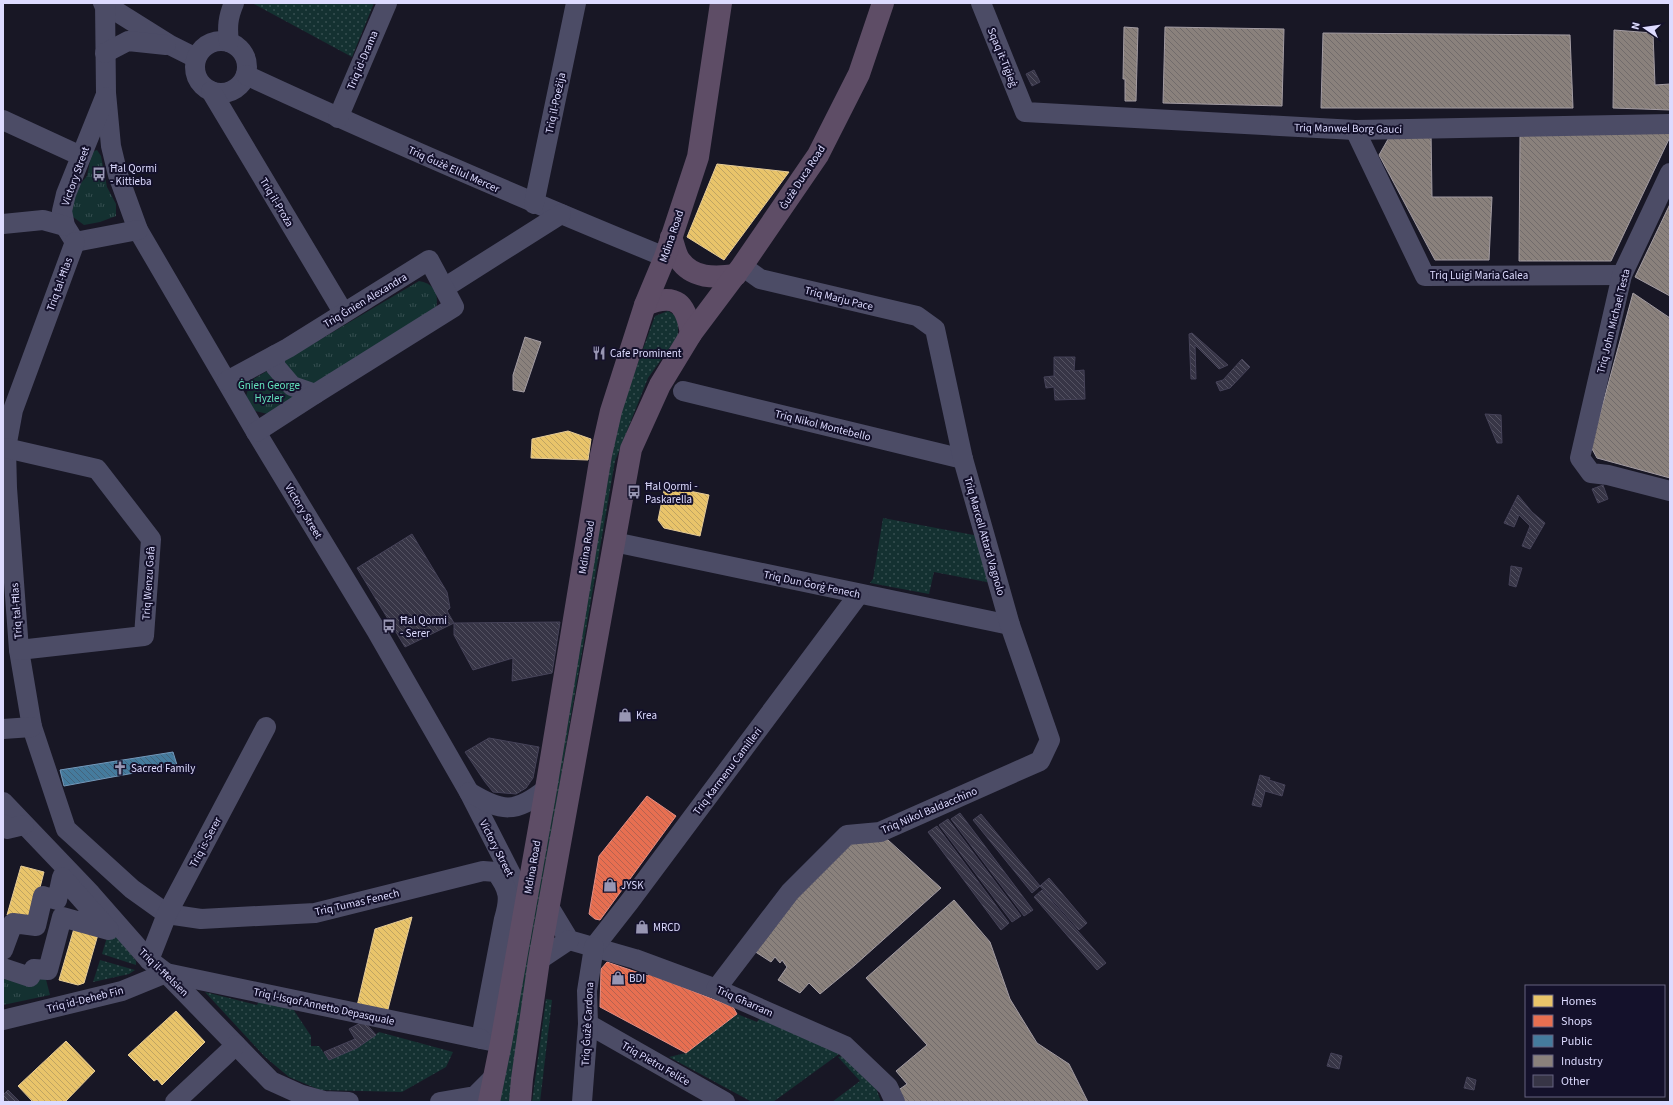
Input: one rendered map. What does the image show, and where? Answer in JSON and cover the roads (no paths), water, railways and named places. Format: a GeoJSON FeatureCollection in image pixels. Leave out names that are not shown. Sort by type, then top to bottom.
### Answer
{"type":"FeatureCollection","features":[{"type":"Feature","properties":{"kind":"highway","name":"Mdina Road"},"geometry":{"type":"LineString","coordinates":[[489,1102],[494,1077],[492,1041],[526,904],[601,455],[611,411],[645,305],[668,247],[698,157],[721,3]]}},
{"type":"Feature","properties":{"kind":"highway","name":"Ġużè Duca Road"},"geometry":{"type":"LineString","coordinates":[[691,334],[746,273],[818,155],[859,74],[884,3]]}},
{"type":"Feature","properties":{"kind":"highway"},"geometry":{"type":"LineString","coordinates":[[668,247],[688,270],[699,274],[717,277],[746,273]]}},
{"type":"Feature","properties":{"kind":"highway"},"geometry":{"type":"LineString","coordinates":[[645,305],[658,299],[676,301],[688,316],[691,334]]}},
{"type":"Feature","properties":{"kind":"highway","name":"Mdina Road"},"geometry":{"type":"LineString","coordinates":[[520,1102],[539,960],[548,907],[631,449],[660,385],[691,334]]}},
{"type":"Feature","properties":{"kind":"street"},"geometry":{"type":"LineString","coordinates":[[104,3],[170,45],[196,58]]}},
{"type":"Feature","properties":{"kind":"street","name":"Victory Street"},"geometry":{"type":"LineString","coordinates":[[104,3],[106,93],[111,146],[118,175],[138,230],[256,432],[376,630],[469,792],[526,904]]}},
{"type":"Feature","properties":{"kind":"street"},"geometry":{"type":"LineString","coordinates":[[229,42],[227,29],[229,16],[234,3]]}},
{"type":"Feature","properties":{"kind":"street","name":"Triq id-Drama"},"geometry":{"type":"LineString","coordinates":[[338,118],[387,3]]}},
{"type":"Feature","properties":{"kind":"street","name":"Triq il-Poeżija"},"geometry":{"type":"LineString","coordinates":[[534,204],[576,3]]}},
{"type":"Feature","properties":{"kind":"street"},"geometry":{"type":"LineString","coordinates":[[872,3],[875,30]]}},
{"type":"Feature","properties":{"kind":"street","name":"Sqaq it-Tiġieġ"},"geometry":{"type":"LineString","coordinates":[[981,3],[1026,112]]}},
{"type":"Feature","properties":{"kind":"street"},"geometry":{"type":"LineString","coordinates":[[106,53],[128,41],[170,45]]}},
{"type":"Feature","properties":{"kind":"street"},"geometry":{"type":"LineString","coordinates":[[220,41],[229,42],[239,48],[244,55],[247,64],[246,75],[235,89],[227,92],[211,91],[203,86],[198,79],[196,72],[196,58],[203,48],[210,43],[220,41]]}},
{"type":"Feature","properties":{"kind":"street","name":"Triq Ġużè Ellul Mercer"},"geometry":{"type":"LineString","coordinates":[[246,75],[338,118],[534,204],[561,214],[668,247]]}},
{"type":"Feature","properties":{"kind":"street","name":"Triq il-Proża"},"geometry":{"type":"LineString","coordinates":[[211,91],[343,312]]}},
{"type":"Feature","properties":{"kind":"street","name":"Victory Street"},"geometry":{"type":"LineString","coordinates":[[70,234],[62,211],[63,205],[106,93]]}},
{"type":"Feature","properties":{"kind":"street","name":"Triq Manwel Borg Gauci"},"geometry":{"type":"LineString","coordinates":[[1026,112],[1355,130],[1670,124]]}},
{"type":"Feature","properties":{"kind":"street"},"geometry":{"type":"LineString","coordinates":[[3,120],[83,152],[96,146],[111,146]]}},
{"type":"Feature","properties":{"kind":"street","name":"Triq Luigi Maria Galea"},"geometry":{"type":"LineString","coordinates":[[1355,130],[1425,276],[1622,274]]}},
{"type":"Feature","properties":{"kind":"street","name":"Triq John Michael Testa"},"geometry":{"type":"LineString","coordinates":[[1670,173],[1622,274],[1580,458],[1591,473],[1608,475],[1670,491]]}},
{"type":"Feature","properties":{"kind":"street"},"geometry":{"type":"LineString","coordinates":[[444,288],[561,214]]}},
{"type":"Feature","properties":{"kind":"street"},"geometry":{"type":"LineString","coordinates":[[3,224],[43,220],[70,234],[138,230]]}},
{"type":"Feature","properties":{"kind":"street","name":"Triq tal-Ħlas"},"geometry":{"type":"LineString","coordinates":[[70,234],[13,410],[6,448],[5,489],[19,650],[32,727],[66,829],[132,889],[167,914]]}},
{"type":"Feature","properties":{"kind":"street","name":"Triq Ġnien Alexandra"},"geometry":{"type":"LineString","coordinates":[[227,382],[275,355],[429,260],[454,307],[256,432]]}},
{"type":"Feature","properties":{"kind":"street","name":"Triq Marju Pace"},"geometry":{"type":"LineString","coordinates":[[746,273],[917,316],[935,329]]}},
{"type":"Feature","properties":{"kind":"street","name":"Triq Marcell Attard Vagnolo"},"geometry":{"type":"LineString","coordinates":[[935,329],[963,459],[1010,625],[1050,740]]}},
{"type":"Feature","properties":{"kind":"street"},"geometry":{"type":"LineString","coordinates":[[275,355],[275,366],[292,386],[314,394]]}},
{"type":"Feature","properties":{"kind":"street","name":"Triq Nikol Montebello"},"geometry":{"type":"LineString","coordinates":[[683,391],[963,459]]}},
{"type":"Feature","properties":{"kind":"street","name":"Triq Wenzu Gafà"},"geometry":{"type":"LineString","coordinates":[[6,448],[97,469],[151,539],[144,636],[19,650]]}},
{"type":"Feature","properties":{"kind":"street","name":"Triq Dun Ġorġ Fenech"},"geometry":{"type":"LineString","coordinates":[[614,542],[1010,625]]}},
{"type":"Feature","properties":{"kind":"street","name":"Triq Karmenu Camilleri"},"geometry":{"type":"LineString","coordinates":[[594,947],[859,594]]}},
{"type":"Feature","properties":{"kind":"street","name":"Triq is-Serer"},"geometry":{"type":"LineString","coordinates":[[149,960],[167,914],[266,726]]}},
{"type":"Feature","properties":{"kind":"street"},"geometry":{"type":"LineString","coordinates":[[3,729],[32,727]]}},
{"type":"Feature","properties":{"kind":"street","name":"Triq Nikol Baldacchino"},"geometry":{"type":"LineString","coordinates":[[716,989],[790,892],[847,835],[880,832],[1040,761],[1050,740]]}},
{"type":"Feature","properties":{"kind":"street","name":"Victory Street"},"geometry":{"type":"LineString","coordinates":[[469,792],[495,806],[507,808],[516,807],[546,789]]}},
{"type":"Feature","properties":{"kind":"street","name":"Triq il-Ħelsien"},"geometry":{"type":"LineString","coordinates":[[3,802],[88,898],[149,960],[166,973],[271,1081],[302,1095],[324,1101],[349,1102]]}},
{"type":"Feature","properties":{"kind":"street"},"geometry":{"type":"LineString","coordinates":[[3,824],[8,829],[24,825]]}},
{"type":"Feature","properties":{"kind":"street","name":"Triq Tumas Fenech"},"geometry":{"type":"LineString","coordinates":[[167,914],[201,919],[315,913],[483,871],[496,872],[506,884],[509,902],[504,920],[492,1041]]}},
{"type":"Feature","properties":{"kind":"street"},"geometry":{"type":"LineString","coordinates":[[3,950],[13,923],[36,926],[43,896],[57,900],[62,877],[88,898],[108,930],[62,917],[48,970],[34,969],[30,977],[3,968]]}},
{"type":"Feature","properties":{"kind":"street"},"geometry":{"type":"LineString","coordinates":[[539,960],[569,940],[548,907]]}},
{"type":"Feature","properties":{"kind":"street","name":"Triq Għarram"},"geometry":{"type":"LineString","coordinates":[[569,940],[635,959],[716,989],[845,1046],[888,1087],[895,1102]]}},
{"type":"Feature","properties":{"kind":"street","name":"Triq Ġużè Cardona"},"geometry":{"type":"LineString","coordinates":[[582,1102],[588,1024],[587,991],[594,947]]}},
{"type":"Feature","properties":{"kind":"street","name":"Triq l-Isqof Annetto Depasquale"},"geometry":{"type":"LineString","coordinates":[[166,973],[492,1041]]}},
{"type":"Feature","properties":{"kind":"street","name":"Triq id-Deheb Fin"},"geometry":{"type":"LineString","coordinates":[[3,1020],[122,991],[166,973]]}},
{"type":"Feature","properties":{"kind":"street","name":"Triq Pietru Feliċe"},"geometry":{"type":"LineString","coordinates":[[588,1024],[698,1095],[725,1102]]}},
{"type":"Feature","properties":{"kind":"street"},"geometry":{"type":"LineString","coordinates":[[175,1102],[236,1045]]}},
{"type":"Feature","properties":{"kind":"street"},"geometry":{"type":"LineString","coordinates":[[440,1102],[475,1096],[494,1077]]}},
{"type":"Feature","properties":{"kind":"place","name":"Ħal Qormi - Kittieba"},"geometry":{"type":"Point","coordinates":[99,174]}},
{"type":"Feature","properties":{"kind":"place","name":"Cafe Prominent"},"geometry":{"type":"Point","coordinates":[599,353]}},
{"type":"Feature","properties":{"kind":"place","name":"Ħal Qormi - Paskarella"},"geometry":{"type":"Point","coordinates":[634,492]}},
{"type":"Feature","properties":{"kind":"place","name":"Ħal Qormi - Serer"},"geometry":{"type":"Point","coordinates":[389,626]}},
{"type":"Feature","properties":{"kind":"place","name":"Krea"},"geometry":{"type":"Point","coordinates":[625,715]}},
{"type":"Feature","properties":{"kind":"place","name":"Sacred Family"},"geometry":{"type":"Point","coordinates":[120,768]}},
{"type":"Feature","properties":{"kind":"place","name":"JYSK"},"geometry":{"type":"Point","coordinates":[610,885]}},
{"type":"Feature","properties":{"kind":"place","name":"MRCD"},"geometry":{"type":"Point","coordinates":[642,927]}},
{"type":"Feature","properties":{"kind":"place","name":"BDI"},"geometry":{"type":"Point","coordinates":[618,978]}},
{"type":"Feature","properties":{"kind":"park label","name":"Ġnien George Hyzler"},"geometry":{"type":"Point","coordinates":[269,391]}}]}
